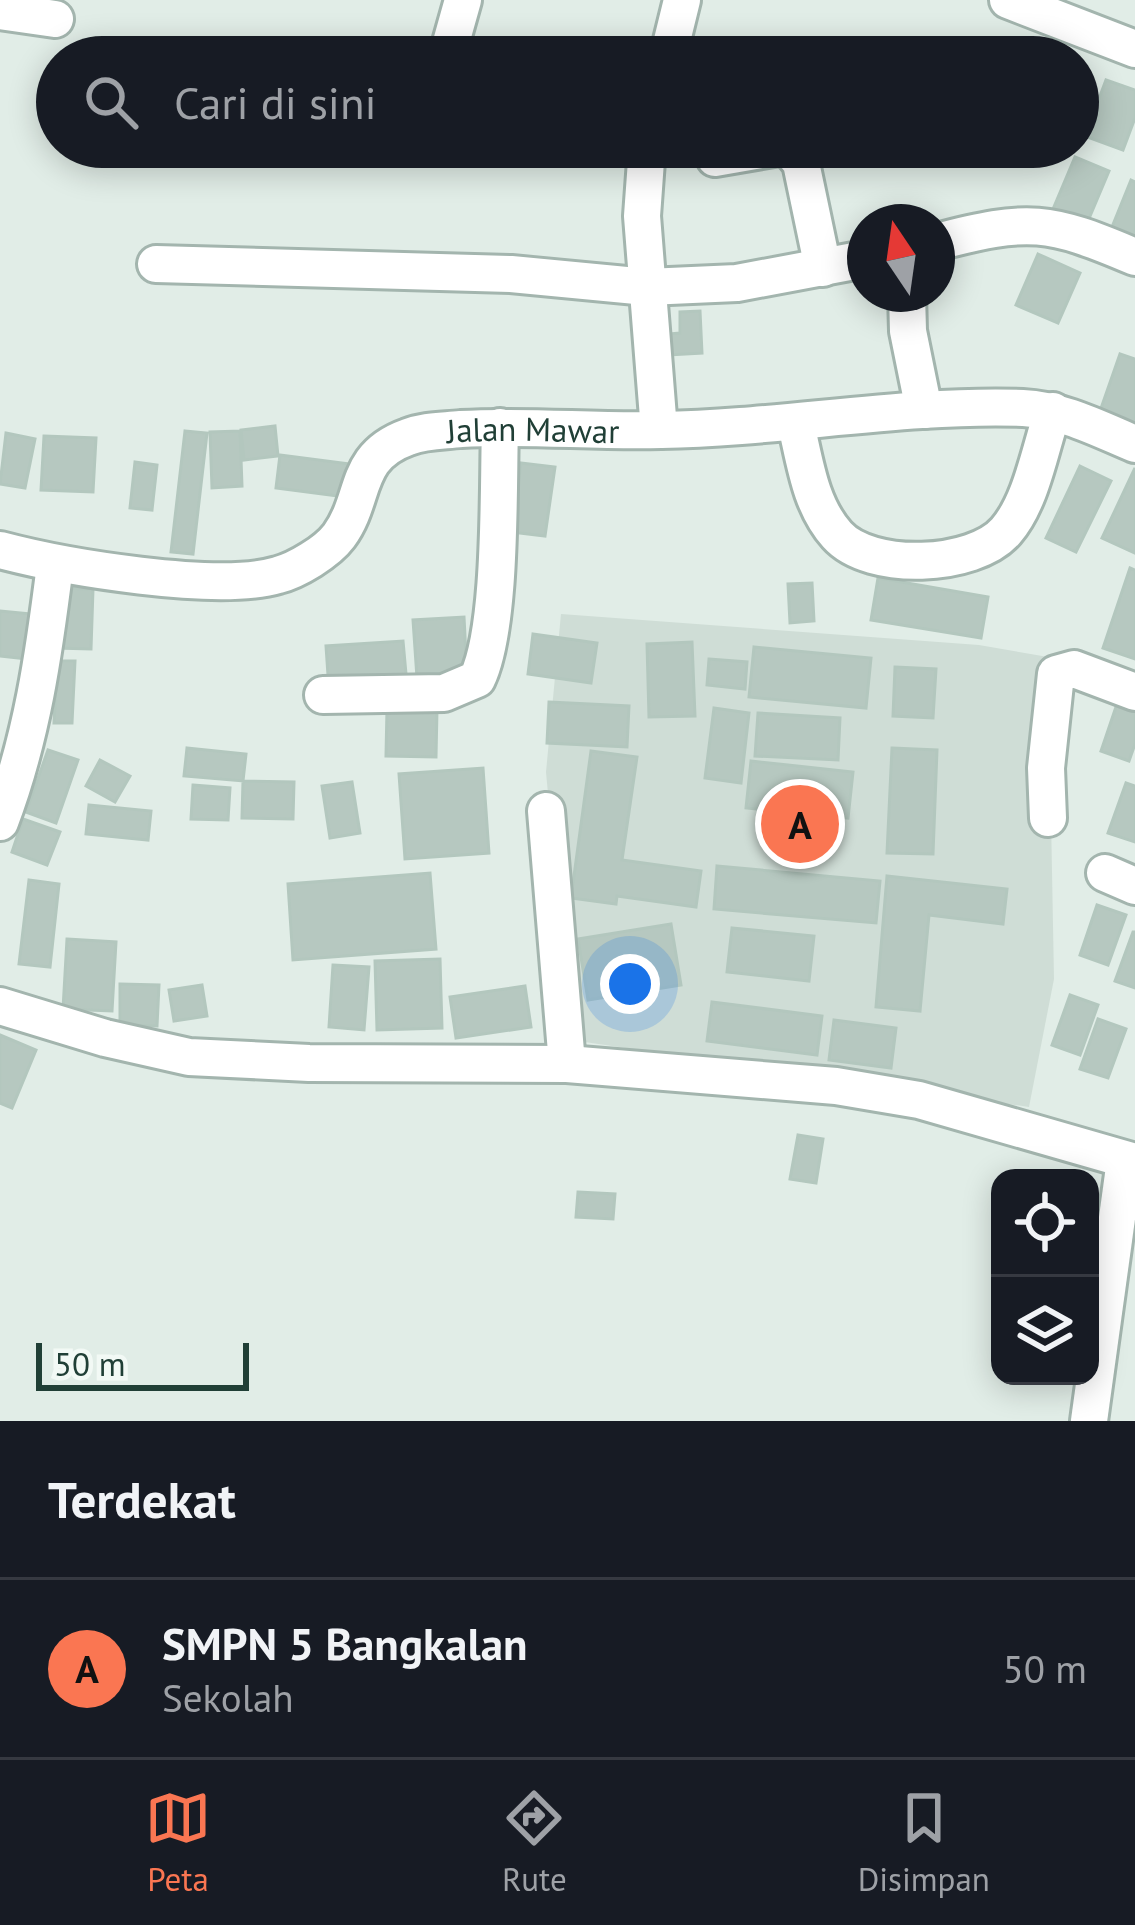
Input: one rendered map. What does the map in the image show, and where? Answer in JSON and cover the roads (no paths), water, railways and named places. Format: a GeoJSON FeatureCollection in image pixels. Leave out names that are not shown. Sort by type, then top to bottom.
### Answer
{"type":"FeatureCollection","features":[{"type":"Feature","properties":{"kind":"street"},"geometry":{"type":"LineString","coordinates":[[453,36],[463,0]]}},
{"type":"Feature","properties":{"kind":"street"},"geometry":{"type":"LineString","coordinates":[[673,36],[682,0]]}},
{"type":"Feature","properties":{"kind":"street"},"geometry":{"type":"LineString","coordinates":[[1008,0],[1135,49]]}},
{"type":"Feature","properties":{"kind":"street"},"geometry":{"type":"LineString","coordinates":[[0,11],[55,20]]}},
{"type":"Feature","properties":{"kind":"street"},"geometry":{"type":"LineString","coordinates":[[645,168],[642,216],[659,430]]}},
{"type":"Feature","properties":{"kind":"street"},"geometry":{"type":"LineString","coordinates":[[802,168],[823,268]]}},
{"type":"Feature","properties":{"kind":"street"},"geometry":{"type":"LineString","coordinates":[[955,237],[993,227],[1036,224],[1081,234],[1135,257]]}},
{"type":"Feature","properties":{"kind":"street"},"geometry":{"type":"LineString","coordinates":[[156,264],[512,274],[647,287],[737,283],[847,263]]}},
{"type":"Feature","properties":{"kind":"street"},"geometry":{"type":"LineString","coordinates":[[907,312],[924,410]]}},
{"type":"Feature","properties":{"kind":"street","name":"Jalan Mawar"},"geometry":{"type":"LineString","coordinates":[[0,550],[55,565],[225,582],[280,575],[330,546],[341,533],[374,456],[422,432],[500,427],[659,430],[796,424],[924,410],[1053,411],[1135,444]]}},
{"type":"Feature","properties":{"kind":"street"},"geometry":{"type":"LineString","coordinates":[[796,424],[811,488],[833,532],[845,544],[900,559],[938,561],[985,548],[1010,527],[1053,411]]}},
{"type":"Feature","properties":{"kind":"street"},"geometry":{"type":"LineString","coordinates":[[323,695],[444,692],[477,679],[485,661],[497,544],[500,427]]}},
{"type":"Feature","properties":{"kind":"street"},"geometry":{"type":"LineString","coordinates":[[0,822],[23,759],[55,565]]}},
{"type":"Feature","properties":{"kind":"street"},"geometry":{"type":"LineString","coordinates":[[1048,818],[1046,768],[1056,674],[1065,669],[1081,671],[1135,692]]}},
{"type":"Feature","properties":{"kind":"street"},"geometry":{"type":"LineString","coordinates":[[546,811],[567,1064]]}},
{"type":"Feature","properties":{"kind":"street"},"geometry":{"type":"LineString","coordinates":[[0,1006],[189,1057],[309,1063],[567,1064],[836,1086],[920,1100],[1130,1161],[1089,1421]]}},
{"type":"Feature","properties":{"kind":"place","name":"SMPN 5 Bangkalan"},"geometry":{"type":"Point","coordinates":[800,824]}}]}
